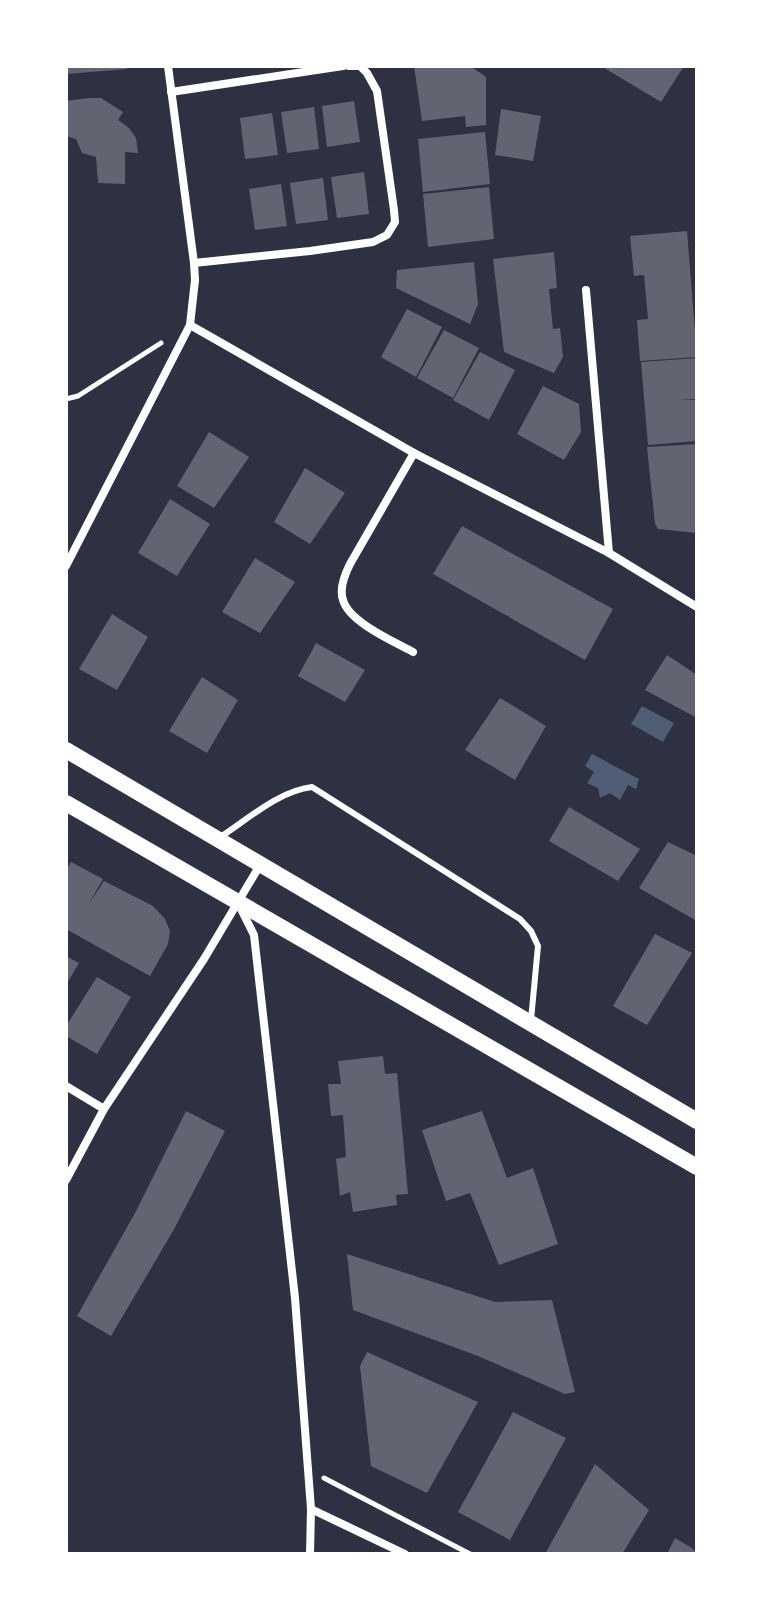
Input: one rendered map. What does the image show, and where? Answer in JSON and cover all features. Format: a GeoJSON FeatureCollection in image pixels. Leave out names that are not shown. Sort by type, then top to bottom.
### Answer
{"type":"FeatureCollection","features":[{"type":"Feature","properties":{"kind":"main road"},"geometry":{"type":"LineString","coordinates":[[66,750],[697,1121]]}},
{"type":"Feature","properties":{"kind":"main road"},"geometry":{"type":"LineString","coordinates":[[66,803],[697,1167]]}},
{"type":"Feature","properties":{"kind":"street"},"geometry":{"type":"LineString","coordinates":[[66,566],[190,325],[194,263],[168,66]]}},
{"type":"Feature","properties":{"kind":"street"},"geometry":{"type":"LineString","coordinates":[[171,92],[343,66]]}},
{"type":"Feature","properties":{"kind":"street"},"geometry":{"type":"LineString","coordinates":[[194,263],[373,242],[387,235],[395,222],[377,91],[360,66],[349,66]]}},
{"type":"Feature","properties":{"kind":"street"},"geometry":{"type":"LineString","coordinates":[[586,290],[609,553]]}},
{"type":"Feature","properties":{"kind":"street"},"geometry":{"type":"LineString","coordinates":[[190,325],[414,453],[609,553],[697,607]]}},
{"type":"Feature","properties":{"kind":"street"},"geometry":{"type":"LineString","coordinates":[[413,652],[351,614],[342,599],[343,579],[350,564],[414,453]]}},
{"type":"Feature","properties":{"kind":"street"},"geometry":{"type":"LineString","coordinates":[[66,1180],[104,1109],[204,959],[260,865]]}},
{"type":"Feature","properties":{"kind":"street"},"geometry":{"type":"LineString","coordinates":[[238,903],[254,935],[295,1298],[309,1470],[310,1554]]}},
{"type":"Feature","properties":{"kind":"street"},"geometry":{"type":"LineString","coordinates":[[66,1086],[104,1109]]}},
{"type":"Feature","properties":{"kind":"street"},"geometry":{"type":"LineString","coordinates":[[311,1509],[405,1554]]}},
{"type":"Feature","properties":{"kind":"lane"},"geometry":{"type":"LineString","coordinates":[[216,840],[283,796],[312,787],[526,925],[538,946],[530,1023]]}},
{"type":"Feature","properties":{"kind":"path"},"geometry":{"type":"LineString","coordinates":[[66,399],[78,396],[190,325]]}},
{"type":"Feature","properties":{"kind":"path"},"geometry":{"type":"LineString","coordinates":[[309,1470],[470,1554]]}},
{"type":"Feature","properties":{"kind":"water"},"geometry":{"type":"Polygon","coordinates":[[[642,706],[674,723],[663,742],[631,724],[642,706]]]}},
{"type":"Feature","properties":{"kind":"water"},"geometry":{"type":"Polygon","coordinates":[[[592,754],[639,779],[636,789],[628,785],[620,800],[610,793],[600,798],[598,788],[587,783],[594,772],[585,766],[592,754]]]}},
{"type":"Feature","properties":{"kind":"building"},"geometry":{"type":"Polygon","coordinates":[[[66,66],[127,66],[127,69],[66,74],[66,66]]]}},
{"type":"Feature","properties":{"kind":"building"},"geometry":{"type":"Polygon","coordinates":[[[414,66],[470,66],[486,77],[486,125],[466,127],[465,116],[422,121],[414,66]]]}},
{"type":"Feature","properties":{"kind":"building"},"geometry":{"type":"Polygon","coordinates":[[[601,66],[684,66],[661,102],[601,66]]]}},
{"type":"Feature","properties":{"kind":"building"},"geometry":{"type":"Polygon","coordinates":[[[101,98],[123,112],[118,120],[136,138],[138,153],[125,152],[125,184],[98,183],[96,157],[82,153],[76,139],[66,136],[66,101],[101,98]]]}},
{"type":"Feature","properties":{"kind":"building"},"geometry":{"type":"Polygon","coordinates":[[[354,101],[360,142],[327,147],[322,106],[354,101]]]}},
{"type":"Feature","properties":{"kind":"building"},"geometry":{"type":"Polygon","coordinates":[[[314,107],[319,149],[287,153],[281,112],[314,107]]]}},
{"type":"Feature","properties":{"kind":"building"},"geometry":{"type":"Polygon","coordinates":[[[501,109],[541,116],[533,161],[495,155],[501,109]]]}},
{"type":"Feature","properties":{"kind":"building"},"geometry":{"type":"Polygon","coordinates":[[[272,113],[278,155],[245,159],[240,118],[272,113]]]}},
{"type":"Feature","properties":{"kind":"building"},"geometry":{"type":"Polygon","coordinates":[[[485,132],[490,184],[423,192],[418,139],[485,132]]]}},
{"type":"Feature","properties":{"kind":"building"},"geometry":{"type":"Polygon","coordinates":[[[364,172],[369,214],[337,218],[331,177],[364,172]]]}},
{"type":"Feature","properties":{"kind":"building"},"geometry":{"type":"Polygon","coordinates":[[[323,178],[328,220],[296,224],[290,183],[323,178]]]}},
{"type":"Feature","properties":{"kind":"building"},"geometry":{"type":"Polygon","coordinates":[[[281,184],[287,226],[255,230],[249,189],[281,184]]]}},
{"type":"Feature","properties":{"kind":"building"},"geometry":{"type":"Polygon","coordinates":[[[489,187],[494,239],[428,247],[423,194],[489,187]]]}},
{"type":"Feature","properties":{"kind":"building"},"geometry":{"type":"Polygon","coordinates":[[[687,231],[697,357],[640,361],[637,320],[648,319],[644,275],[634,276],[630,236],[687,231]]]}},
{"type":"Feature","properties":{"kind":"building"},"geometry":{"type":"Polygon","coordinates":[[[554,252],[557,288],[549,289],[553,329],[560,328],[563,357],[554,373],[504,352],[493,259],[554,252]]]}},
{"type":"Feature","properties":{"kind":"building"},"geometry":{"type":"Polygon","coordinates":[[[474,262],[478,304],[470,324],[396,288],[397,270],[474,262]]]}},
{"type":"Feature","properties":{"kind":"building"},"geometry":{"type":"Polygon","coordinates":[[[407,309],[442,327],[416,377],[381,357],[407,309]]]}},
{"type":"Feature","properties":{"kind":"building"},"geometry":{"type":"Polygon","coordinates":[[[444,330],[479,348],[453,398],[417,378],[444,330]]]}},
{"type":"Feature","properties":{"kind":"building"},"geometry":{"type":"Polygon","coordinates":[[[480,352],[515,370],[489,420],[453,400],[480,352]]]}},
{"type":"Feature","properties":{"kind":"building"},"geometry":{"type":"Polygon","coordinates":[[[697,358],[697,399],[680,400],[697,400],[697,441],[648,445],[641,362],[697,358]]]}},
{"type":"Feature","properties":{"kind":"building"},"geometry":{"type":"Polygon","coordinates":[[[543,386],[579,404],[581,432],[564,460],[517,434],[543,386]]]}},
{"type":"Feature","properties":{"kind":"building"},"geometry":{"type":"Polygon","coordinates":[[[209,432],[249,457],[214,508],[177,486],[209,432]]]}},
{"type":"Feature","properties":{"kind":"building"},"geometry":{"type":"Polygon","coordinates":[[[697,444],[697,533],[658,529],[647,447],[697,444]]]}},
{"type":"Feature","properties":{"kind":"building"},"geometry":{"type":"Polygon","coordinates":[[[305,468],[345,493],[310,544],[274,522],[305,468]]]}},
{"type":"Feature","properties":{"kind":"building"},"geometry":{"type":"Polygon","coordinates":[[[170,499],[210,524],[177,576],[138,553],[170,499]]]}},
{"type":"Feature","properties":{"kind":"building"},"geometry":{"type":"Polygon","coordinates":[[[462,526],[613,609],[585,660],[433,574],[462,526]]]}},
{"type":"Feature","properties":{"kind":"building"},"geometry":{"type":"Polygon","coordinates":[[[255,558],[295,582],[260,633],[222,612],[255,558]]]}},
{"type":"Feature","properties":{"kind":"building"},"geometry":{"type":"Polygon","coordinates":[[[112,614],[148,637],[117,690],[79,669],[112,614]]]}},
{"type":"Feature","properties":{"kind":"building"},"geometry":{"type":"Polygon","coordinates":[[[316,643],[365,670],[345,702],[298,676],[316,643]]]}},
{"type":"Feature","properties":{"kind":"building"},"geometry":{"type":"Polygon","coordinates":[[[667,655],[697,675],[697,718],[645,690],[667,655]]]}},
{"type":"Feature","properties":{"kind":"building"},"geometry":{"type":"Polygon","coordinates":[[[202,677],[238,700],[207,753],[169,731],[202,677]]]}},
{"type":"Feature","properties":{"kind":"building"},"geometry":{"type":"Polygon","coordinates":[[[500,698],[546,726],[515,780],[465,750],[500,698]]]}},
{"type":"Feature","properties":{"kind":"building"},"geometry":{"type":"Polygon","coordinates":[[[569,807],[640,849],[618,881],[549,841],[569,807]]]}},
{"type":"Feature","properties":{"kind":"building"},"geometry":{"type":"Polygon","coordinates":[[[668,842],[697,856],[697,921],[639,888],[668,842]]]}},
{"type":"Feature","properties":{"kind":"building"},"geometry":{"type":"Polygon","coordinates":[[[71,862],[103,879],[88,905],[104,881],[153,906],[165,919],[170,931],[168,944],[150,976],[66,929],[66,870],[71,862]]]}},
{"type":"Feature","properties":{"kind":"building"},"geometry":{"type":"Polygon","coordinates":[[[655,934],[692,953],[647,1025],[613,1006],[655,934]]]}},
{"type":"Feature","properties":{"kind":"building"},"geometry":{"type":"Polygon","coordinates":[[[66,956],[79,963],[66,985],[66,956]]]}},
{"type":"Feature","properties":{"kind":"building"},"geometry":{"type":"Polygon","coordinates":[[[97,977],[131,997],[97,1054],[66,1036],[66,1026],[97,977]]]}},
{"type":"Feature","properties":{"kind":"building"},"geometry":{"type":"Polygon","coordinates":[[[383,1056],[385,1074],[397,1073],[408,1194],[396,1195],[397,1205],[353,1212],[350,1192],[340,1196],[336,1159],[346,1157],[343,1115],[331,1116],[328,1084],[341,1084],[338,1061],[383,1056]]]}},
{"type":"Feature","properties":{"kind":"building"},"geometry":{"type":"Polygon","coordinates":[[[186,1111],[225,1131],[173,1231],[111,1336],[77,1316],[135,1213],[186,1111]]]}},
{"type":"Feature","properties":{"kind":"building"},"geometry":{"type":"Polygon","coordinates":[[[482,1111],[507,1178],[533,1168],[558,1244],[499,1265],[470,1193],[446,1201],[422,1130],[482,1111]]]}},
{"type":"Feature","properties":{"kind":"building"},"geometry":{"type":"Polygon","coordinates":[[[347,1254],[495,1302],[552,1300],[575,1392],[565,1394],[478,1356],[353,1310],[347,1254]]]}},
{"type":"Feature","properties":{"kind":"building"},"geometry":{"type":"Polygon","coordinates":[[[367,1352],[478,1402],[427,1493],[371,1466],[360,1366],[367,1352]]]}},
{"type":"Feature","properties":{"kind":"building"},"geometry":{"type":"Polygon","coordinates":[[[513,1412],[566,1438],[510,1540],[458,1512],[513,1412]]]}},
{"type":"Feature","properties":{"kind":"building"},"geometry":{"type":"Polygon","coordinates":[[[595,1464],[649,1510],[622,1554],[545,1554],[595,1464]]]}},
{"type":"Feature","properties":{"kind":"building"},"geometry":{"type":"Polygon","coordinates":[[[675,1538],[692,1548],[697,1554],[667,1554],[675,1538]]]}}]}
